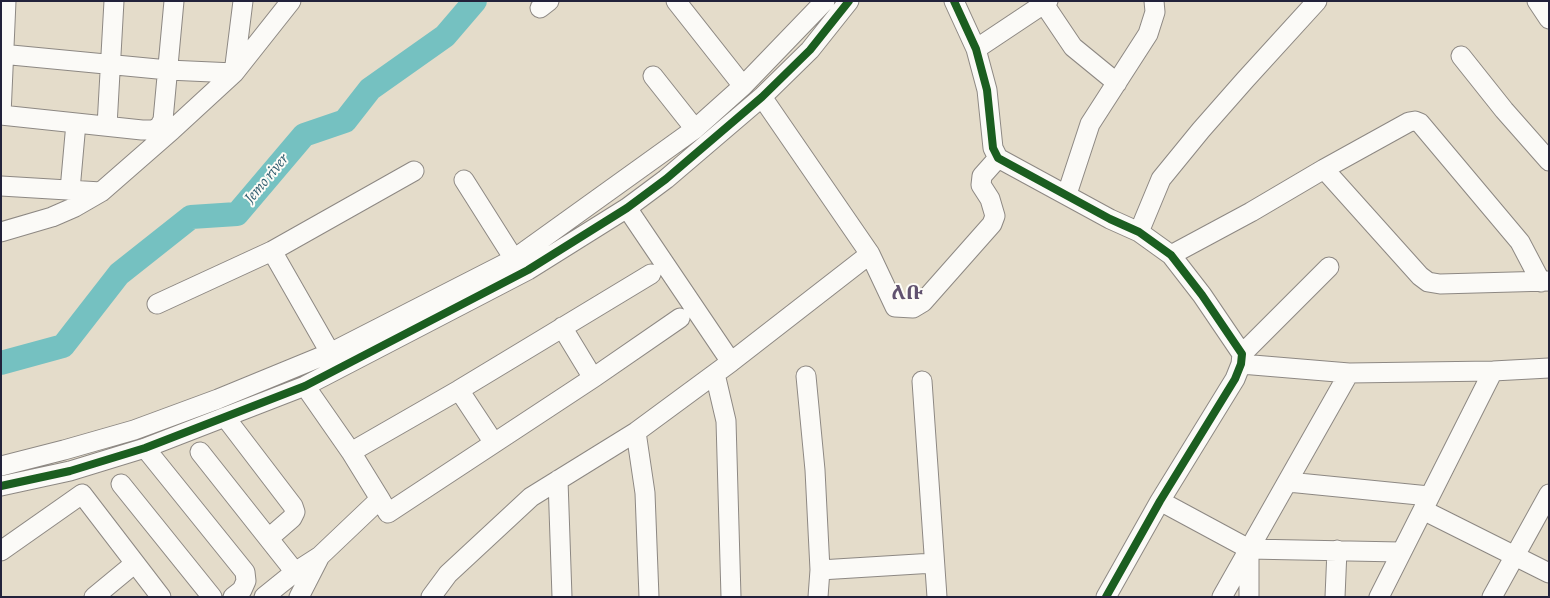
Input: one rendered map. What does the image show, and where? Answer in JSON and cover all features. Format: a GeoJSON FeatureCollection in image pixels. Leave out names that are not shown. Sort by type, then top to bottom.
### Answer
{"type":"FeatureCollection","features":[{"type":"Feature","properties":{"kind":"street"},"geometry":{"type":"LineString","coordinates":[[6,1],[1,115],[153,130],[165,129]]}},
{"type":"Feature","properties":{"kind":"street"},"geometry":{"type":"LineString","coordinates":[[107,126],[114,2],[108,1]]}},
{"type":"Feature","properties":{"kind":"street"},"geometry":{"type":"LineString","coordinates":[[165,129],[162,120],[174,1]]}},
{"type":"Feature","properties":{"kind":"street"},"geometry":{"type":"LineString","coordinates":[[234,73],[243,1]]}},
{"type":"Feature","properties":{"kind":"street"},"geometry":{"type":"LineString","coordinates":[[1,232],[52,217],[75,207],[101,192],[165,129],[234,73],[291,1]]}},
{"type":"Feature","properties":{"kind":"street"},"geometry":{"type":"LineString","coordinates":[[1,486],[70,471],[145,448],[305,386],[335,361],[514,259],[695,129],[743,86],[825,1]]}},
{"type":"Feature","properties":{"kind":"street"},"geometry":{"type":"LineString","coordinates":[[1,466],[134,430],[335,361],[528,270],[627,208],[666,179],[762,98],[810,50],[849,1]]}},
{"type":"Feature","properties":{"kind":"street"},"geometry":{"type":"LineString","coordinates":[[954,1],[976,49],[986,90],[993,148],[998,158],[1110,219],[1139,232],[1171,255],[1202,295],[1241,359]]}},
{"type":"Feature","properties":{"kind":"street"},"geometry":{"type":"LineString","coordinates":[[1067,194],[1090,124],[1148,34],[1155,12],[1154,1]]}},
{"type":"Feature","properties":{"kind":"street"},"geometry":{"type":"LineString","coordinates":[[1139,232],[1161,179],[1232,94],[1317,1]]}},
{"type":"Feature","properties":{"kind":"street"},"geometry":{"type":"LineString","coordinates":[[1540,2],[1549,19]]}},
{"type":"Feature","properties":{"kind":"street"},"geometry":{"type":"LineString","coordinates":[[976,49],[1046,3],[1073,47],[1117,83]]}},
{"type":"Feature","properties":{"kind":"street"},"geometry":{"type":"LineString","coordinates":[[684,4],[743,86]]}},
{"type":"Feature","properties":{"kind":"street"},"geometry":{"type":"LineString","coordinates":[[3,54],[168,70],[234,73]]}},
{"type":"Feature","properties":{"kind":"street"},"geometry":{"type":"LineString","coordinates":[[1461,56],[1504,110],[1549,161]]}},
{"type":"Feature","properties":{"kind":"street"},"geometry":{"type":"LineString","coordinates":[[653,76],[695,129]]}},
{"type":"Feature","properties":{"kind":"street"},"geometry":{"type":"LineString","coordinates":[[762,98],[870,254],[895,307],[913,308],[922,302],[992,224],[994,216],[990,199],[981,185],[982,176],[998,158]]}},
{"type":"Feature","properties":{"kind":"street"},"geometry":{"type":"LineString","coordinates":[[1171,255],[1409,122],[1415,121],[1420,123],[1520,242],[1545,281]]}},
{"type":"Feature","properties":{"kind":"street"},"geometry":{"type":"LineString","coordinates":[[70,190],[76,123]]}},
{"type":"Feature","properties":{"kind":"street"},"geometry":{"type":"LineString","coordinates":[[1324,169],[1420,276],[1428,282],[1440,284],[1545,281]]}},
{"type":"Feature","properties":{"kind":"street"},"geometry":{"type":"LineString","coordinates":[[156,304],[272,251],[414,170]]}},
{"type":"Feature","properties":{"kind":"street"},"geometry":{"type":"LineString","coordinates":[[464,180],[514,259]]}},
{"type":"Feature","properties":{"kind":"street"},"geometry":{"type":"LineString","coordinates":[[1,186],[101,192]]}},
{"type":"Feature","properties":{"kind":"street"},"geometry":{"type":"LineString","coordinates":[[627,208],[731,362]]}},
{"type":"Feature","properties":{"kind":"street"},"geometry":{"type":"LineString","coordinates":[[272,251],[335,361]]}},
{"type":"Feature","properties":{"kind":"street"},"geometry":{"type":"LineString","coordinates":[[431,597],[448,574],[478,544],[531,497],[636,432],[731,362],[870,254]]}},
{"type":"Feature","properties":{"kind":"street"},"geometry":{"type":"LineString","coordinates":[[1106,597],[1160,501],[1235,379],[1241,359],[1329,267]]}},
{"type":"Feature","properties":{"kind":"street"},"geometry":{"type":"LineString","coordinates":[[351,452],[459,390],[651,274]]}},
{"type":"Feature","properties":{"kind":"street"},"geometry":{"type":"LineString","coordinates":[[305,386],[351,452],[388,513],[593,378],[680,318]]}},
{"type":"Feature","properties":{"kind":"street"},"geometry":{"type":"LineString","coordinates":[[562,327],[593,378]]}},
{"type":"Feature","properties":{"kind":"street"},"geometry":{"type":"LineString","coordinates":[[1241,359],[1349,373],[1493,371],[1549,368]]}},
{"type":"Feature","properties":{"kind":"street"},"geometry":{"type":"LineString","coordinates":[[1379,597],[1400,552],[1493,371]]}},
{"type":"Feature","properties":{"kind":"street"},"geometry":{"type":"LineString","coordinates":[[1222,597],[1349,373]]}},
{"type":"Feature","properties":{"kind":"street"},"geometry":{"type":"LineString","coordinates":[[715,374],[726,422],[731,597]]}},
{"type":"Feature","properties":{"kind":"street"},"geometry":{"type":"LineString","coordinates":[[806,376],[815,470],[820,570],[818,597]]}},
{"type":"Feature","properties":{"kind":"street"},"geometry":{"type":"LineString","coordinates":[[922,381],[937,597]]}},
{"type":"Feature","properties":{"kind":"street"},"geometry":{"type":"LineString","coordinates":[[459,390],[494,443]]}},
{"type":"Feature","properties":{"kind":"street"},"geometry":{"type":"LineString","coordinates":[[225,417],[293,506],[292,518],[269,538]]}},
{"type":"Feature","properties":{"kind":"street"},"geometry":{"type":"LineString","coordinates":[[636,432],[646,492],[648,597]]}},
{"type":"Feature","properties":{"kind":"street"},"geometry":{"type":"LineString","coordinates":[[145,448],[245,572],[246,581],[242,590],[232,597]]}},
{"type":"Feature","properties":{"kind":"street"},"geometry":{"type":"LineString","coordinates":[[200,452],[295,572]]}},
{"type":"Feature","properties":{"kind":"street"},"geometry":{"type":"LineString","coordinates":[[558,480],[562,597]]}},
{"type":"Feature","properties":{"kind":"street"},"geometry":{"type":"LineString","coordinates":[[1288,482],[1426,503],[1514,556],[1549,573]]}},
{"type":"Feature","properties":{"kind":"street"},"geometry":{"type":"LineString","coordinates":[[121,484],[212,597]]}},
{"type":"Feature","properties":{"kind":"street"},"geometry":{"type":"LineString","coordinates":[[1,551],[82,494],[161,597]]}},
{"type":"Feature","properties":{"kind":"street"},"geometry":{"type":"LineString","coordinates":[[1492,597],[1549,494]]}},
{"type":"Feature","properties":{"kind":"street"},"geometry":{"type":"LineString","coordinates":[[264,597],[295,572],[320,556],[380,499]]}},
{"type":"Feature","properties":{"kind":"street"},"geometry":{"type":"LineString","coordinates":[[1160,501],[1250,549],[1400,552]]}},
{"type":"Feature","properties":{"kind":"street"},"geometry":{"type":"LineString","coordinates":[[1248,597],[1250,549]]}},
{"type":"Feature","properties":{"kind":"street"},"geometry":{"type":"LineString","coordinates":[[1335,597],[1337,550]]}},
{"type":"Feature","properties":{"kind":"street"},"geometry":{"type":"LineString","coordinates":[[299,597],[320,556]]}},
{"type":"Feature","properties":{"kind":"street"},"geometry":{"type":"LineString","coordinates":[[820,570],[934,563]]}},
{"type":"Feature","properties":{"kind":"street"},"geometry":{"type":"LineString","coordinates":[[94,597],[134,564]]}},
{"type":"Feature","properties":{"kind":"waterway","name":"Jemo river"},"geometry":{"type":"LineString","coordinates":[[1,363],[63,346],[119,274],[191,217],[237,214],[304,135],[345,121],[370,89],[445,36],[475,1]]}},
{"type":"Feature","properties":{"kind":"cycle path"},"geometry":{"type":"LineString","coordinates":[[1,486],[70,471],[145,448],[305,386],[528,270],[627,208],[666,179],[762,97],[810,50],[849,1]]}},
{"type":"Feature","properties":{"kind":"cycle path"},"geometry":{"type":"LineString","coordinates":[[954,1],[976,49],[987,90],[993,148],[998,158],[1110,219],[1139,232],[1171,255],[1202,295],[1242,354],[1241,364],[1235,379],[1160,501],[1106,597]]}},
{"type":"Feature","properties":{"kind":"district","name":"ለቡ"},"geometry":{"type":"Point","coordinates":[907,294]}}]}
